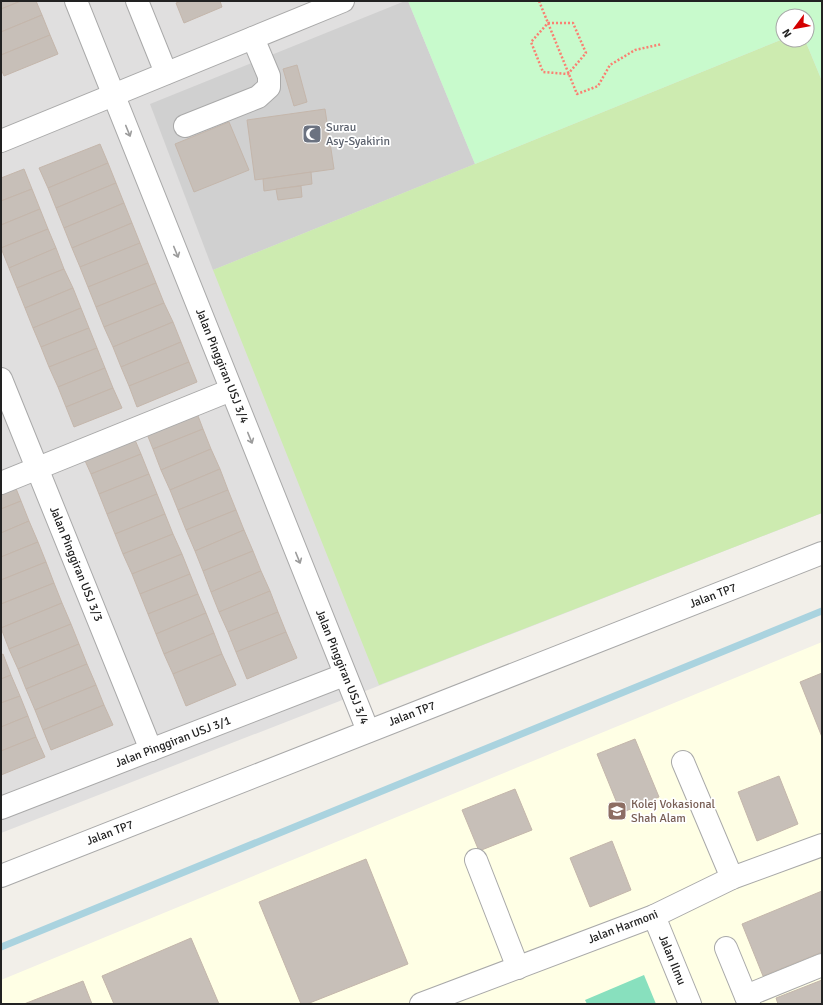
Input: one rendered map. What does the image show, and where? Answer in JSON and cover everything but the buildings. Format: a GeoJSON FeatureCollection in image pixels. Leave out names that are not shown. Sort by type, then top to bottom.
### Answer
{"type":"FeatureCollection","features":[{"type":"Feature","properties":{"kind":"street","name":"Jalan Pinggiran USJ 3/4"},"geometry":{"type":"LineString","coordinates":[[76,1],[344,675],[368,731]]}},
{"type":"Feature","properties":{"kind":"street"},"geometry":{"type":"LineString","coordinates":[[137,1],[166,73]]}},
{"type":"Feature","properties":{"kind":"street"},"geometry":{"type":"LineString","coordinates":[[1,141],[341,1]]}},
{"type":"Feature","properties":{"kind":"street"},"geometry":{"type":"LineString","coordinates":[[184,126],[258,97],[270,87],[269,76],[253,38]]}},
{"type":"Feature","properties":{"kind":"street","name":"Jalan Pinggiran USJ 3/3"},"geometry":{"type":"LineString","coordinates":[[1,379],[151,750]]}},
{"type":"Feature","properties":{"kind":"street"},"geometry":{"type":"LineString","coordinates":[[1,483],[231,390]]}},
{"type":"Feature","properties":{"kind":"street","name":"Jalan TP7"},"geometry":{"type":"LineString","coordinates":[[1,876],[822,553]]}},
{"type":"Feature","properties":{"kind":"street","name":"Jalan Pinggiran USJ 3/1"},"geometry":{"type":"LineString","coordinates":[[1,808],[344,675]]}},
{"type":"Feature","properties":{"kind":"street"},"geometry":{"type":"LineString","coordinates":[[683,762],[732,878]]}},
{"type":"Feature","properties":{"kind":"street","name":"Jalan Harmoni"},"geometry":{"type":"LineString","coordinates":[[421,1004],[654,916],[732,878],[822,845]]}},
{"type":"Feature","properties":{"kind":"street"},"geometry":{"type":"LineString","coordinates":[[476,860],[518,968]]}},
{"type":"Feature","properties":{"kind":"street","name":"Jalan Ilmu"},"geometry":{"type":"LineString","coordinates":[[654,916],[690,1004]]}},
{"type":"Feature","properties":{"kind":"street"},"geometry":{"type":"LineString","coordinates":[[726,948],[748,1000],[822,964]]}},
{"type":"Feature","properties":{"kind":"path"},"geometry":{"type":"LineString","coordinates":[[539,1],[577,94],[598,86],[610,65],[635,50],[662,44]]}},
{"type":"Feature","properties":{"kind":"path"},"geometry":{"type":"LineString","coordinates":[[548,23],[573,23],[586,53],[568,74],[543,72],[531,42],[548,23]]}},
{"type":"Feature","properties":{"kind":"shaded area"},"geometry":{"type":"Polygon","coordinates":[[[1,1],[822,1],[822,513],[1,833],[1,1]]]}},
{"type":"Feature","properties":{"kind":"shaded area","name":"Surau Asy-Syakirin"},"geometry":{"type":"Polygon","coordinates":[[[408,1],[475,164],[213,270],[150,104],[408,1]]]}},
{"type":"Feature","properties":{"kind":"shaded area","name":"Kolej Vokasional Shah Alam"},"geometry":{"type":"Polygon","coordinates":[[[822,642],[822,1004],[1,1004],[1,980],[822,642]]]}},
{"type":"Feature","properties":{"kind":"green space"},"geometry":{"type":"Polygon","coordinates":[[[408,1],[822,1],[822,81],[808,48],[815,48],[815,8],[775,8],[775,42],[475,164],[408,1]]]}},
{"type":"Feature","properties":{"kind":"green space"},"geometry":{"type":"Polygon","coordinates":[[[775,42],[775,48],[808,48],[822,81],[822,513],[379,685],[213,270],[775,42]]]}},
{"type":"Feature","properties":{"kind":"green space"},"geometry":{"type":"Polygon","coordinates":[[[644,975],[656,1004],[587,1004],[585,1000],[644,975]]]}},
{"type":"Feature","properties":{"kind":"waterway"},"geometry":{"type":"LineString","coordinates":[[1,947],[822,611]]}},
{"type":"Feature","properties":{"kind":"place","name":"Surau Asy-Syakirin"},"geometry":{"type":"Point","coordinates":[312,134]}},
{"type":"Feature","properties":{"kind":"place","name":"Kolej Vokasional Shah Alam"},"geometry":{"type":"Point","coordinates":[617,811]}}]}
